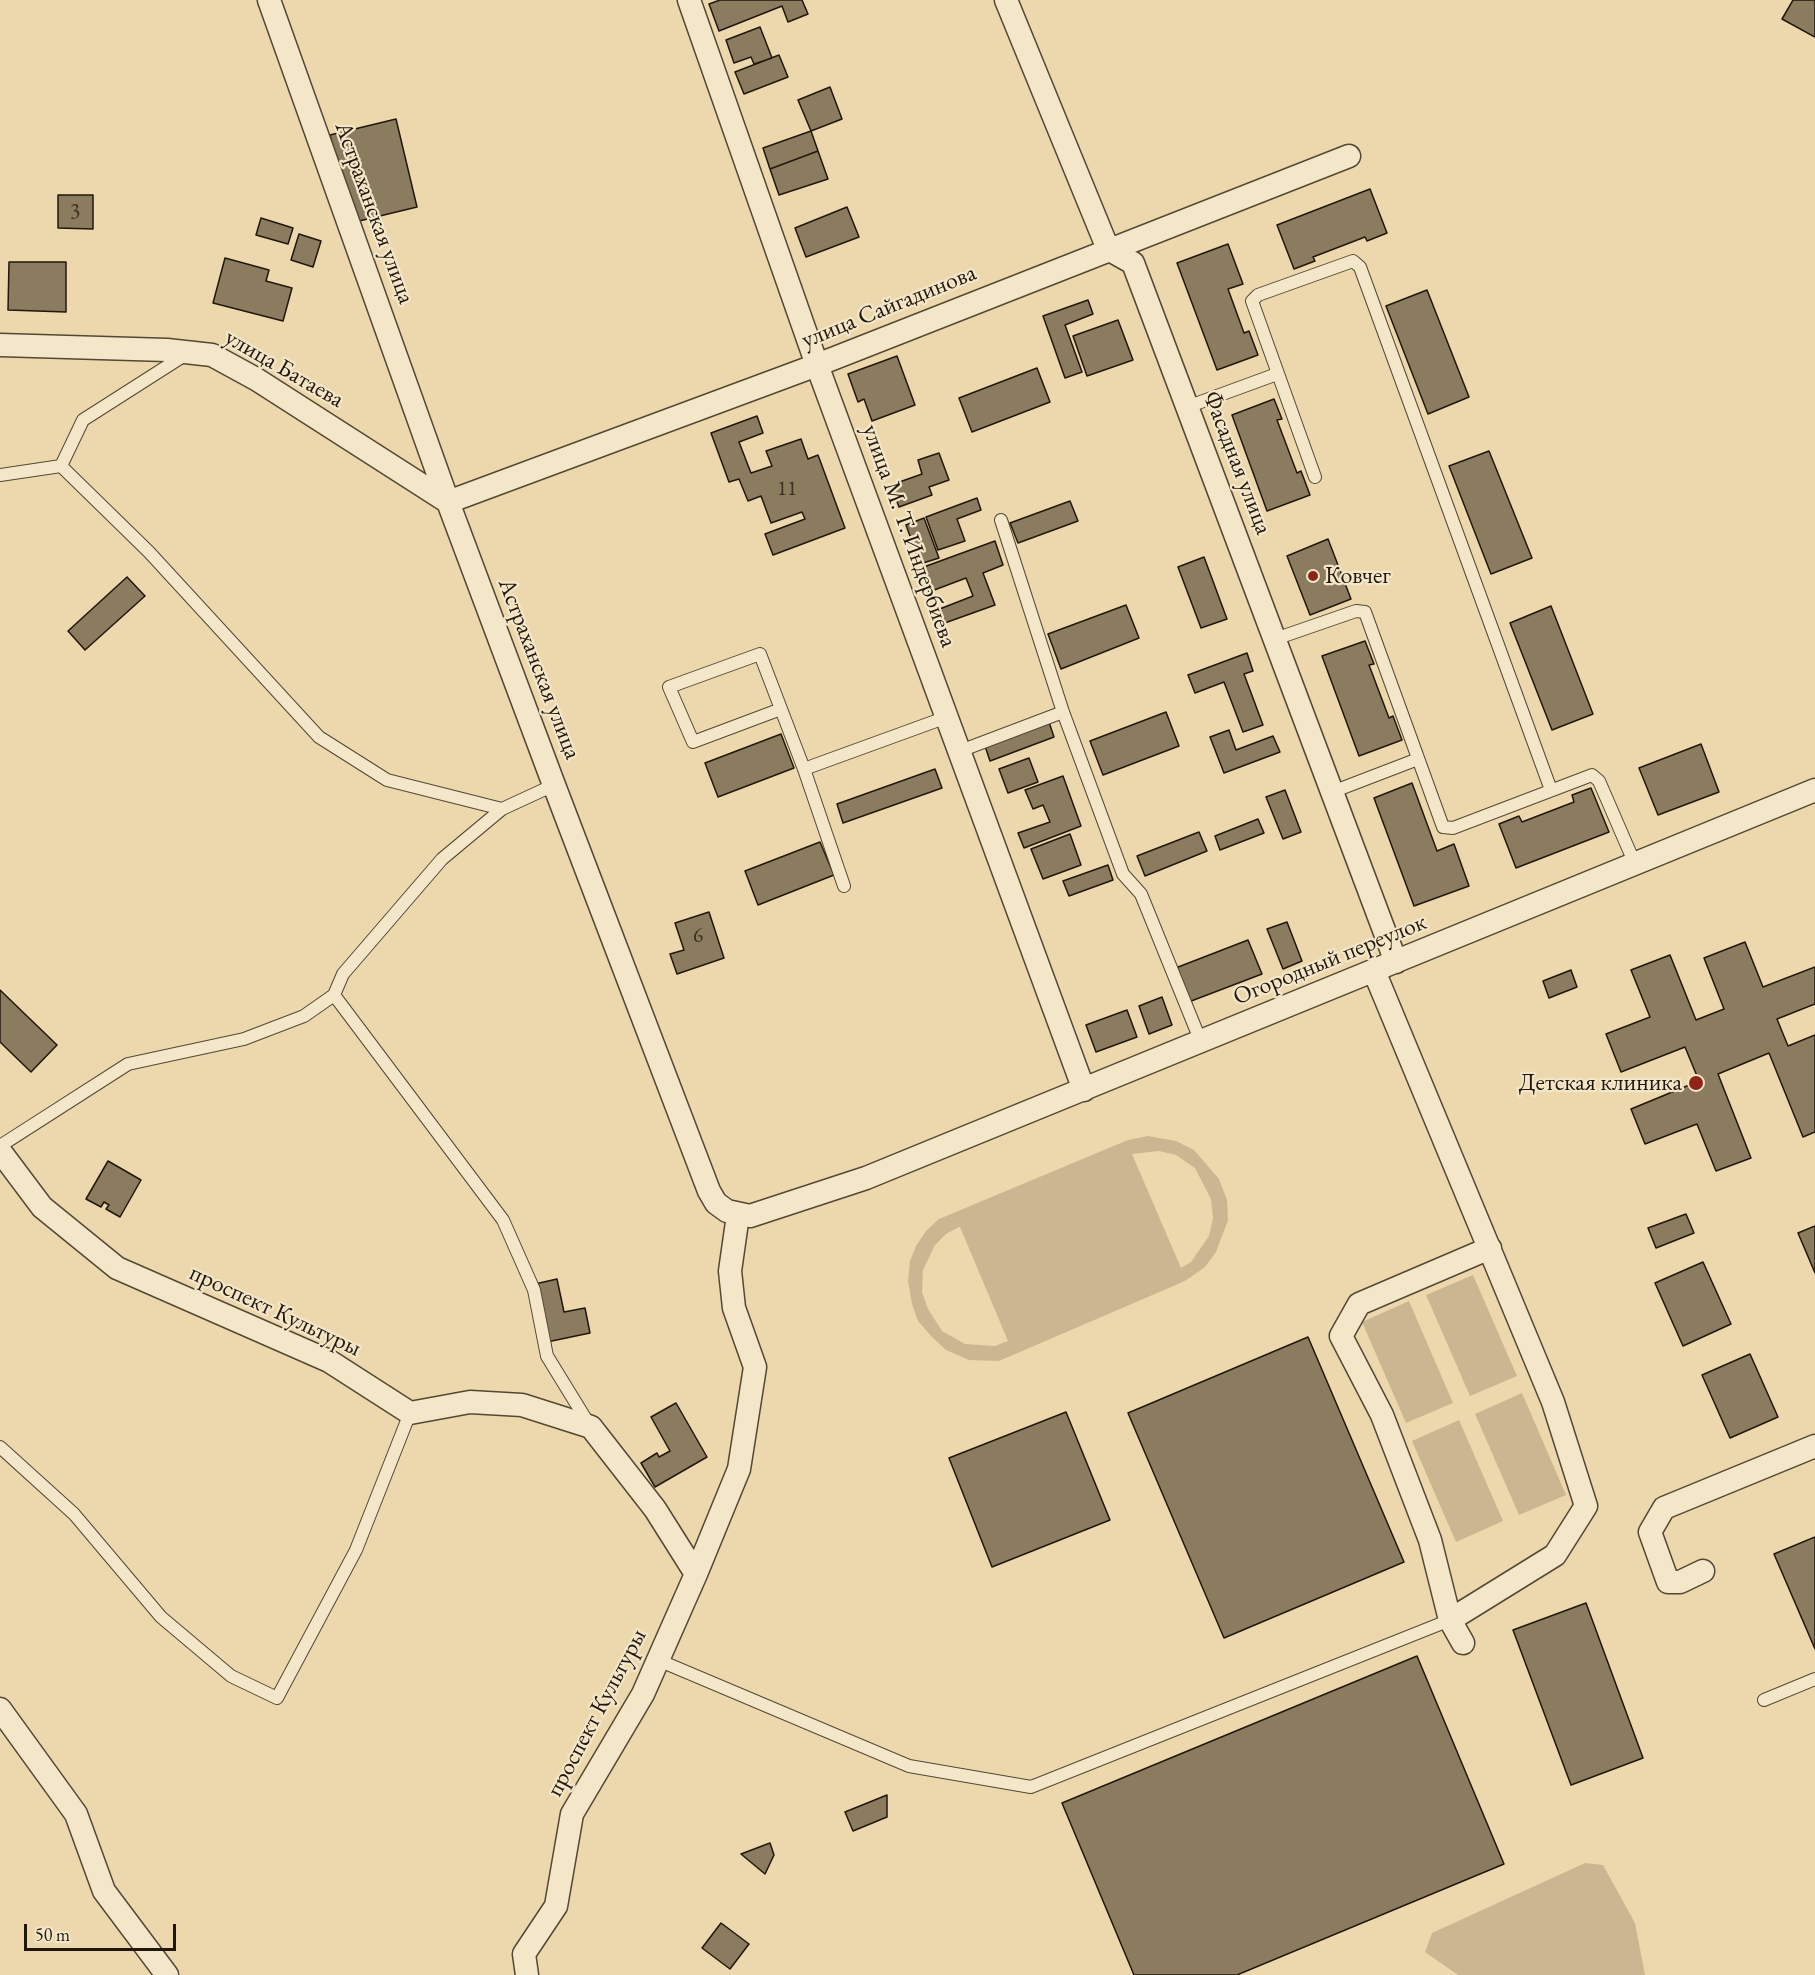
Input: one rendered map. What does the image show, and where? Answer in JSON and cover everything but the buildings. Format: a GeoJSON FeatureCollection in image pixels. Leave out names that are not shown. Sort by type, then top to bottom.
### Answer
{"type":"FeatureCollection","features":[{"type":"Feature","properties":{"kind":"street","name":"Астраханская улица"},"geometry":{"type":"LineString","coordinates":[[270,0],[448,502],[709,1191],[716,1203],[738,1215]]}},
{"type":"Feature","properties":{"kind":"street","name":"улица М. Т. Индербиева"},"geometry":{"type":"LineString","coordinates":[[689,0],[817,365],[1084,1090]]}},
{"type":"Feature","properties":{"kind":"street"},"geometry":{"type":"LineString","coordinates":[[1006,0],[1108,249]]}},
{"type":"Feature","properties":{"kind":"street","name":"улица Сайгадинова"},"geometry":{"type":"LineString","coordinates":[[448,502],[817,365],[1349,156]]}},
{"type":"Feature","properties":{"kind":"street","name":"Фасадная улица"},"geometry":{"type":"LineString","coordinates":[[1108,249],[1133,263],[1396,962]]}},
{"type":"Feature","properties":{"kind":"street","name":"улица Батаева"},"geometry":{"type":"LineString","coordinates":[[0,345],[189,352],[212,355],[256,379],[448,502]]}},
{"type":"Feature","properties":{"kind":"street","name":"Огородный переулок"},"geometry":{"type":"LineString","coordinates":[[738,1215],[750,1216],[866,1178],[1815,790]]}},
{"type":"Feature","properties":{"kind":"street"},"geometry":{"type":"LineString","coordinates":[[1374,971],[1553,1402],[1586,1506],[1555,1555],[1450,1620]]}},
{"type":"Feature","properties":{"kind":"street","name":"проспект Культуры"},"geometry":{"type":"LineString","coordinates":[[0,1151],[42,1207],[117,1268],[329,1361],[410,1413]]}},
{"type":"Feature","properties":{"kind":"street","name":"проспект Культуры"},"geometry":{"type":"LineString","coordinates":[[527,1975],[524,1954],[556,1906],[572,1814],[643,1694],[739,1469],[755,1367],[734,1308],[731,1280],[738,1215]]}},
{"type":"Feature","properties":{"kind":"street"},"geometry":{"type":"LineString","coordinates":[[1463,1643],[1450,1620],[1430,1540],[1382,1415],[1341,1336],[1359,1304],[1490,1248]]}},
{"type":"Feature","properties":{"kind":"street"},"geometry":{"type":"LineString","coordinates":[[410,1413],[470,1402],[522,1405],[591,1427],[655,1509],[696,1574]]}},
{"type":"Feature","properties":{"kind":"street"},"geometry":{"type":"LineString","coordinates":[[1703,1572],[1680,1582],[1668,1582],[1650,1532],[1664,1508],[1815,1446]]}},
{"type":"Feature","properties":{"kind":"street"},"geometry":{"type":"LineString","coordinates":[[0,1709],[76,1814],[104,1891],[163,1970]]}},
{"type":"Feature","properties":{"kind":"lane"},"geometry":{"type":"LineString","coordinates":[[1315,477],[1253,306],[1254,297],[1348,262],[1357,264],[1551,790]]}},
{"type":"Feature","properties":{"kind":"lane"},"geometry":{"type":"LineString","coordinates":[[61,466],[83,420],[189,352]]}},
{"type":"Feature","properties":{"kind":"lane"},"geometry":{"type":"LineString","coordinates":[[1187,407],[1277,374]]}},
{"type":"Feature","properties":{"kind":"lane"},"geometry":{"type":"LineString","coordinates":[[0,475],[61,466]]}},
{"type":"Feature","properties":{"kind":"lane"},"geometry":{"type":"LineString","coordinates":[[61,466],[148,552],[319,738],[387,780],[502,809]]}},
{"type":"Feature","properties":{"kind":"lane"},"geometry":{"type":"LineString","coordinates":[[1001,520],[1063,712],[1124,874],[1141,894],[1201,1042]]}},
{"type":"Feature","properties":{"kind":"lane"},"geometry":{"type":"LineString","coordinates":[[1275,639],[1356,611],[1365,612],[1441,823],[1448,829],[1587,776],[1596,777],[1635,864]]}},
{"type":"Feature","properties":{"kind":"lane"},"geometry":{"type":"LineString","coordinates":[[782,709],[693,742],[669,687],[760,654],[782,709],[804,769],[844,886]]}},
{"type":"Feature","properties":{"kind":"lane"},"geometry":{"type":"LineString","coordinates":[[960,752],[1063,712]]}},
{"type":"Feature","properties":{"kind":"lane"},"geometry":{"type":"LineString","coordinates":[[804,769],[947,717]]}},
{"type":"Feature","properties":{"kind":"lane"},"geometry":{"type":"LineString","coordinates":[[1332,792],[1418,759]]}},
{"type":"Feature","properties":{"kind":"lane"},"geometry":{"type":"LineString","coordinates":[[0,1146],[128,1064],[243,1039],[304,1016],[334,995],[344,974],[442,859],[502,809],[554,785]]}},
{"type":"Feature","properties":{"kind":"lane"},"geometry":{"type":"LineString","coordinates":[[334,995],[503,1220],[534,1290],[547,1356],[591,1427]]}},
{"type":"Feature","properties":{"kind":"lane"},"geometry":{"type":"LineString","coordinates":[[0,1448],[74,1514],[161,1617],[231,1676],[277,1698],[356,1550],[410,1413]]}},
{"type":"Feature","properties":{"kind":"lane"},"geometry":{"type":"LineString","coordinates":[[658,1660],[909,1766],[1031,1787],[1450,1620]]}},
{"type":"Feature","properties":{"kind":"lane"},"geometry":{"type":"LineString","coordinates":[[1764,1700],[1815,1679]]}},
{"type":"Feature","properties":{"kind":"shaded area"},"geometry":{"type":"Polygon","coordinates":[[[1148,1136],[1176,1141],[1194,1150],[1219,1179],[1227,1200],[1228,1220],[1216,1252],[1205,1267],[1185,1281],[999,1361],[969,1360],[946,1350],[931,1336],[918,1321],[908,1281],[910,1261],[926,1231],[939,1219],[1128,1140],[1148,1136]],[[1159,1151],[1132,1154],[1181,1268],[1191,1262],[1209,1236],[1213,1218],[1211,1199],[1195,1168],[1176,1155],[1159,1151]],[[960,1227],[946,1234],[935,1245],[923,1270],[922,1292],[928,1309],[942,1331],[965,1344],[995,1346],[1008,1341],[960,1227]]]}},
{"type":"Feature","properties":{"kind":"shaded area"},"geometry":{"type":"Polygon","coordinates":[[[1473,1275],[1517,1376],[1470,1396],[1426,1295],[1473,1275]]]}},
{"type":"Feature","properties":{"kind":"shaded area"},"geometry":{"type":"Polygon","coordinates":[[[1409,1301],[1453,1403],[1406,1423],[1362,1322],[1409,1301]]]}},
{"type":"Feature","properties":{"kind":"shaded area"},"geometry":{"type":"Polygon","coordinates":[[[1522,1393],[1566,1495],[1519,1515],[1475,1414],[1522,1393]]]}},
{"type":"Feature","properties":{"kind":"shaded area"},"geometry":{"type":"Polygon","coordinates":[[[1459,1420],[1503,1521],[1456,1542],[1412,1441],[1459,1420]]]}},
{"type":"Feature","properties":{"kind":"shaded area"},"geometry":{"type":"Polygon","coordinates":[[[1585,1863],[1603,1865],[1635,1923],[1645,1975],[1458,1975],[1425,1952],[1432,1933],[1585,1863]]]}},
{"type":"Feature","properties":{"kind":"place","name":"Ковчег"},"geometry":{"type":"Point","coordinates":[1313,576]}},
{"type":"Feature","properties":{"kind":"place","name":"Детская клиника"},"geometry":{"type":"Point","coordinates":[1696,1083]}}]}
